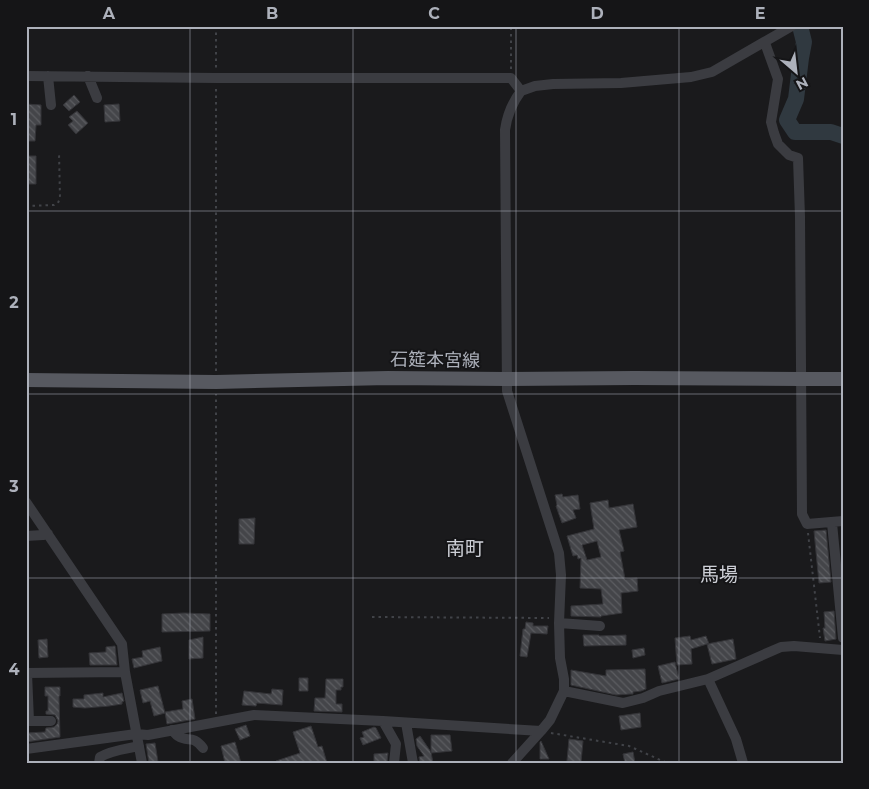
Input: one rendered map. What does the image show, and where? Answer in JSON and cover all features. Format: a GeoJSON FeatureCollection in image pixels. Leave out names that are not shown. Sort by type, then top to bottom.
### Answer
{"type":"FeatureCollection","features":[{"type":"Feature","properties":{"kind":"main road","name":"石筵本宮線"},"geometry":{"type":"LineString","coordinates":[[26,380],[216,382],[388,378],[843,379]]}},
{"type":"Feature","properties":{"kind":"street"},"geometry":{"type":"LineString","coordinates":[[512,763],[550,720],[564,691],[564,679],[560,658],[561,575],[559,553],[507,391],[506,119],[521,91],[534,86],[621,83],[691,77],[712,72],[787,29]]}},
{"type":"Feature","properties":{"kind":"street"},"geometry":{"type":"LineString","coordinates":[[765,43],[778,79],[771,122],[774,133],[778,144],[789,155],[798,158],[802,514],[807,524],[837,522],[843,638]]}},
{"type":"Feature","properties":{"kind":"street"},"geometry":{"type":"LineString","coordinates":[[26,76],[511,78],[521,91]]}},
{"type":"Feature","properties":{"kind":"street"},"geometry":{"type":"LineString","coordinates":[[48,76],[51,105]]}},
{"type":"Feature","properties":{"kind":"street"},"geometry":{"type":"LineString","coordinates":[[88,76],[96,98]]}},
{"type":"Feature","properties":{"kind":"street"},"geometry":{"type":"LineString","coordinates":[[26,502],[122,644],[125,672],[142,763]]}},
{"type":"Feature","properties":{"kind":"street"},"geometry":{"type":"LineString","coordinates":[[26,536],[48,534]]}},
{"type":"Feature","properties":{"kind":"street"},"geometry":{"type":"LineString","coordinates":[[559,620],[600,626]]}},
{"type":"Feature","properties":{"kind":"street"},"geometry":{"type":"LineString","coordinates":[[564,691],[623,703],[708,679],[781,648],[794,646],[843,650]]}},
{"type":"Feature","properties":{"kind":"street"},"geometry":{"type":"LineString","coordinates":[[51,720],[28,721],[27,673],[125,672]]}},
{"type":"Feature","properties":{"kind":"street"},"geometry":{"type":"LineString","coordinates":[[708,679],[736,739],[743,763]]}},
{"type":"Feature","properties":{"kind":"street"},"geometry":{"type":"LineString","coordinates":[[26,749],[136,734],[148,735],[254,715],[541,731]]}},
{"type":"Feature","properties":{"kind":"street"},"geometry":{"type":"LineString","coordinates":[[383,721],[396,744],[394,763]]}},
{"type":"Feature","properties":{"kind":"street"},"geometry":{"type":"LineString","coordinates":[[406,723],[413,763]]}},
{"type":"Feature","properties":{"kind":"street"},"geometry":{"type":"LineString","coordinates":[[172,730],[179,737],[197,741],[203,748]]}},
{"type":"Feature","properties":{"kind":"street"},"geometry":{"type":"LineString","coordinates":[[99,763],[100,756],[113,751],[139,746]]}},
{"type":"Feature","properties":{"kind":"path"},"geometry":{"type":"LineString","coordinates":[[216,26],[216,722]]}},
{"type":"Feature","properties":{"kind":"path"},"geometry":{"type":"LineString","coordinates":[[511,26],[511,78]]}},
{"type":"Feature","properties":{"kind":"path"},"geometry":{"type":"LineString","coordinates":[[26,206],[54,205],[58,203],[60,198],[59,152]]}},
{"type":"Feature","properties":{"kind":"path"},"geometry":{"type":"LineString","coordinates":[[807,524],[821,648]]}},
{"type":"Feature","properties":{"kind":"path"},"geometry":{"type":"LineString","coordinates":[[372,618],[559,620]]}},
{"type":"Feature","properties":{"kind":"path"},"geometry":{"type":"LineString","coordinates":[[541,731],[629,746],[667,763]]}},
{"type":"Feature","properties":{"kind":"building"},"geometry":{"type":"Polygon","coordinates":[[[74,95],[80,102],[69,111],[63,105],[74,95]]]}},
{"type":"Feature","properties":{"kind":"building"},"geometry":{"type":"Polygon","coordinates":[[[26,104],[41,105],[41,125],[36,125],[35,141],[26,141],[26,104]]]}},
{"type":"Feature","properties":{"kind":"building"},"geometry":{"type":"Polygon","coordinates":[[[119,104],[120,121],[105,122],[104,105],[119,104]]]}},
{"type":"Feature","properties":{"kind":"building"},"geometry":{"type":"Polygon","coordinates":[[[77,111],[88,123],[76,134],[68,125],[73,121],[69,117],[77,111]]]}},
{"type":"Feature","properties":{"kind":"building"},"geometry":{"type":"Polygon","coordinates":[[[26,156],[36,156],[36,184],[26,184],[26,156]]]}},
{"type":"Feature","properties":{"kind":"building"},"geometry":{"type":"Polygon","coordinates":[[[562,494],[563,497],[578,495],[580,509],[573,510],[576,518],[562,523],[556,506],[555,495],[562,494]]]}},
{"type":"Feature","properties":{"kind":"building"},"geometry":{"type":"Polygon","coordinates":[[[608,500],[609,508],[633,504],[637,527],[619,530],[624,551],[620,552],[625,579],[637,578],[638,591],[621,593],[622,613],[601,617],[571,616],[571,606],[603,604],[601,589],[580,588],[581,558],[578,559],[577,555],[573,556],[567,536],[594,529],[590,503],[608,500]],[[597,541],[582,545],[587,560],[601,557],[597,541]]]}},
{"type":"Feature","properties":{"kind":"building"},"geometry":{"type":"Polygon","coordinates":[[[255,518],[254,544],[239,544],[239,519],[255,518]]]}},
{"type":"Feature","properties":{"kind":"building"},"geometry":{"type":"Polygon","coordinates":[[[826,530],[831,582],[819,583],[814,531],[826,530]]]}},
{"type":"Feature","properties":{"kind":"building"},"geometry":{"type":"Polygon","coordinates":[[[834,611],[836,639],[825,641],[823,628],[825,628],[824,612],[834,611]]]}},
{"type":"Feature","properties":{"kind":"building"},"geometry":{"type":"Polygon","coordinates":[[[162,614],[210,614],[210,631],[162,632],[162,614]]]}},
{"type":"Feature","properties":{"kind":"building"},"geometry":{"type":"Polygon","coordinates":[[[526,622],[533,623],[533,626],[548,626],[547,634],[531,633],[527,657],[520,656],[523,629],[525,629],[526,622]]]}},
{"type":"Feature","properties":{"kind":"building"},"geometry":{"type":"Polygon","coordinates":[[[583,635],[626,635],[626,645],[584,646],[583,635]]]}},
{"type":"Feature","properties":{"kind":"building"},"geometry":{"type":"Polygon","coordinates":[[[690,636],[691,640],[706,636],[709,644],[733,639],[736,659],[712,664],[707,644],[691,649],[692,664],[677,665],[675,638],[690,636]]]}},
{"type":"Feature","properties":{"kind":"building"},"geometry":{"type":"Polygon","coordinates":[[[203,637],[203,658],[189,659],[189,640],[203,637]]]}},
{"type":"Feature","properties":{"kind":"building"},"geometry":{"type":"Polygon","coordinates":[[[47,639],[48,657],[39,658],[38,640],[47,639]]]}},
{"type":"Feature","properties":{"kind":"building"},"geometry":{"type":"Polygon","coordinates":[[[115,646],[117,665],[90,665],[89,653],[106,652],[106,647],[115,646]]]}},
{"type":"Feature","properties":{"kind":"building"},"geometry":{"type":"Polygon","coordinates":[[[160,647],[162,661],[134,668],[132,659],[143,657],[142,651],[160,647]]]}},
{"type":"Feature","properties":{"kind":"building"},"geometry":{"type":"Polygon","coordinates":[[[644,648],[645,655],[633,658],[632,650],[644,648]]]}},
{"type":"Feature","properties":{"kind":"building"},"geometry":{"type":"Polygon","coordinates":[[[675,662],[679,679],[662,683],[658,666],[675,662]]]}},
{"type":"Feature","properties":{"kind":"building"},"geometry":{"type":"Polygon","coordinates":[[[645,669],[646,689],[633,692],[633,694],[616,695],[571,685],[571,670],[606,676],[606,670],[645,669]]]}},
{"type":"Feature","properties":{"kind":"building"},"geometry":{"type":"Polygon","coordinates":[[[299,678],[308,678],[308,691],[299,691],[299,678]]]}},
{"type":"Feature","properties":{"kind":"building"},"geometry":{"type":"Polygon","coordinates":[[[326,679],[343,679],[343,687],[341,687],[341,690],[336,690],[336,704],[342,704],[342,712],[314,711],[315,698],[325,698],[326,679]]]}},
{"type":"Feature","properties":{"kind":"building"},"geometry":{"type":"Polygon","coordinates":[[[158,686],[165,713],[154,716],[150,701],[143,703],[140,690],[158,686]]]}},
{"type":"Feature","properties":{"kind":"building"},"geometry":{"type":"Polygon","coordinates":[[[45,687],[60,687],[60,737],[26,742],[26,733],[45,732],[46,728],[54,727],[57,724],[58,721],[55,715],[46,714],[46,711],[48,711],[48,696],[45,696],[45,687]]]}},
{"type":"Feature","properties":{"kind":"building"},"geometry":{"type":"Polygon","coordinates":[[[272,689],[283,690],[282,705],[257,703],[256,706],[242,705],[244,691],[271,694],[272,689]]]}},
{"type":"Feature","properties":{"kind":"building"},"geometry":{"type":"Polygon","coordinates":[[[103,693],[103,697],[122,693],[124,701],[122,704],[109,706],[73,707],[73,699],[84,699],[84,695],[103,693]]]}},
{"type":"Feature","properties":{"kind":"building"},"geometry":{"type":"Polygon","coordinates":[[[192,699],[195,719],[167,724],[165,712],[183,709],[182,701],[192,699]]]}},
{"type":"Feature","properties":{"kind":"building"},"geometry":{"type":"Polygon","coordinates":[[[640,713],[641,727],[621,730],[619,716],[640,713]]]}},
{"type":"Feature","properties":{"kind":"building"},"geometry":{"type":"Polygon","coordinates":[[[246,725],[250,736],[240,740],[235,729],[246,725]]]}},
{"type":"Feature","properties":{"kind":"building"},"geometry":{"type":"Polygon","coordinates":[[[311,726],[318,747],[322,746],[327,763],[276,763],[276,761],[300,753],[293,732],[311,726]]]}},
{"type":"Feature","properties":{"kind":"building"},"geometry":{"type":"Polygon","coordinates":[[[374,727],[381,738],[363,745],[360,738],[364,737],[362,732],[374,727]]]}},
{"type":"Feature","properties":{"kind":"building"},"geometry":{"type":"Polygon","coordinates":[[[431,735],[450,735],[452,751],[431,753],[431,735]]]}},
{"type":"Feature","properties":{"kind":"building"},"geometry":{"type":"Polygon","coordinates":[[[420,736],[431,752],[433,763],[420,763],[419,757],[424,756],[417,746],[416,739],[420,736]]]}},
{"type":"Feature","properties":{"kind":"building"},"geometry":{"type":"Polygon","coordinates":[[[569,739],[583,741],[581,762],[567,761],[569,739]]]}},
{"type":"Feature","properties":{"kind":"building"},"geometry":{"type":"Polygon","coordinates":[[[541,741],[549,759],[540,759],[541,741]]]}},
{"type":"Feature","properties":{"kind":"building"},"geometry":{"type":"Polygon","coordinates":[[[235,742],[241,763],[225,763],[221,746],[235,742]]]}},
{"type":"Feature","properties":{"kind":"building"},"geometry":{"type":"Polygon","coordinates":[[[155,743],[158,762],[149,763],[146,744],[155,743]]]}},
{"type":"Feature","properties":{"kind":"building"},"geometry":{"type":"Polygon","coordinates":[[[633,752],[635,763],[625,763],[623,754],[633,752]]]}},
{"type":"Feature","properties":{"kind":"building"},"geometry":{"type":"Polygon","coordinates":[[[388,753],[387,762],[374,763],[374,754],[388,753]]]}},
{"type":"Feature","properties":{"kind":"waterway"},"geometry":{"type":"LineString","coordinates":[[800,26],[804,42],[796,99],[787,120],[795,132],[831,132],[843,136]]}},
{"type":"Feature","properties":{"kind":"district","name":"南町"},"geometry":{"type":"Point","coordinates":[465,548]}},
{"type":"Feature","properties":{"kind":"district","name":"馬場"},"geometry":{"type":"Point","coordinates":[719,574]}}]}
